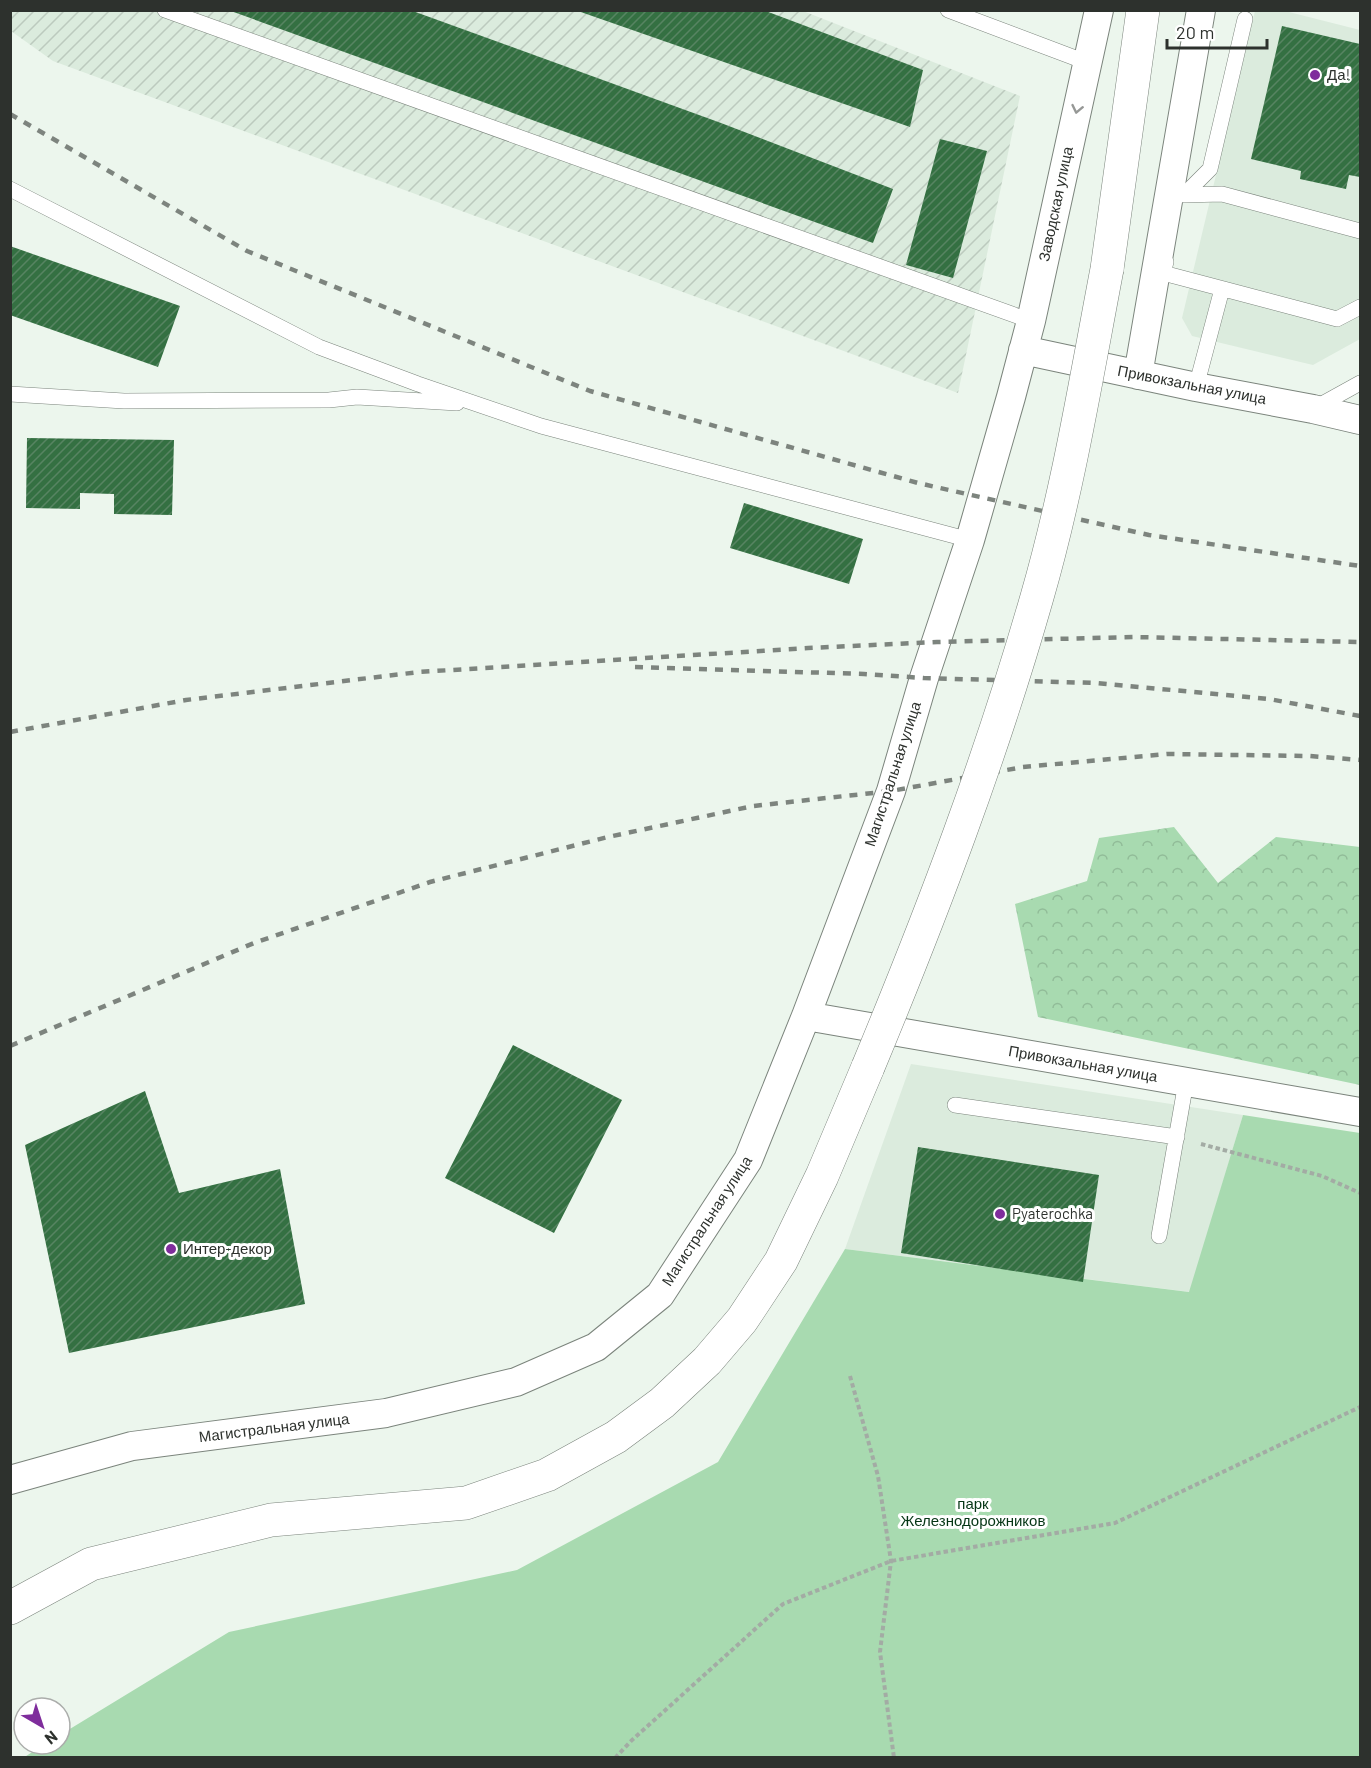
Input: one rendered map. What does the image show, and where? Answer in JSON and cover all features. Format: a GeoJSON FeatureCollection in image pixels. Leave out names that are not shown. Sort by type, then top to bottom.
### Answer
{"type":"FeatureCollection","features":[{"type":"Feature","properties":{"kind":"main road"},"geometry":{"type":"LineString","coordinates":[[10,1608],[91,1564],[271,1520],[466,1503],[547,1475],[616,1437],[662,1403],[707,1361],[742,1320],[781,1261],[822,1176],[917,948],[959,838],[1000,719],[1034,607],[1072,453],[1107,268],[1143,10]]}},
{"type":"Feature","properties":{"kind":"street","name":"Заводская улица"},"geometry":{"type":"LineString","coordinates":[[1011,397],[1031,321],[1098,10]]}},
{"type":"Feature","properties":{"kind":"street"},"geometry":{"type":"LineString","coordinates":[[1138,375],[1177,193],[1201,10]]}},
{"type":"Feature","properties":{"kind":"street","name":"Привокзальная улица"},"geometry":{"type":"LineString","coordinates":[[1023,350],[1360,420]]}},
{"type":"Feature","properties":{"kind":"street","name":"Магистральная улица"},"geometry":{"type":"LineString","coordinates":[[10,1480],[132,1446],[386,1413],[516,1382],[596,1347],[660,1295],[748,1160],[806,1016],[891,791],[924,678],[970,540],[1011,397]]}},
{"type":"Feature","properties":{"kind":"street","name":"Привокзальная улица"},"geometry":{"type":"LineString","coordinates":[[806,1016],[1360,1112]]}},
{"type":"Feature","properties":{"kind":"lane"},"geometry":{"type":"LineString","coordinates":[[165,10],[1031,321]]}},
{"type":"Feature","properties":{"kind":"lane"},"geometry":{"type":"LineString","coordinates":[[948,10],[1086,62]]}},
{"type":"Feature","properties":{"kind":"lane"},"geometry":{"type":"LineString","coordinates":[[1245,19],[1210,169],[1177,193],[1163,273],[1337,319],[1360,307]]}},
{"type":"Feature","properties":{"kind":"lane"},"geometry":{"type":"LineString","coordinates":[[10,189],[319,347],[476,404],[553,429],[970,540]]}},
{"type":"Feature","properties":{"kind":"lane"},"geometry":{"type":"LineString","coordinates":[[1177,193],[1222,194],[1360,231]]}},
{"type":"Feature","properties":{"kind":"lane"},"geometry":{"type":"LineString","coordinates":[[1196,387],[1222,289]]}},
{"type":"Feature","properties":{"kind":"lane"},"geometry":{"type":"LineString","coordinates":[[1314,409],[1360,383]]}},
{"type":"Feature","properties":{"kind":"lane"},"geometry":{"type":"LineString","coordinates":[[10,394],[124,401],[357,397],[476,404]]}},
{"type":"Feature","properties":{"kind":"lane"},"geometry":{"type":"LineString","coordinates":[[1160,1236],[1186,1082]]}},
{"type":"Feature","properties":{"kind":"lane"},"geometry":{"type":"LineString","coordinates":[[955,1105],[1177,1137]]}},
{"type":"Feature","properties":{"kind":"path"},"geometry":{"type":"LineString","coordinates":[[1177,1137],[1322,1176],[1360,1193]]}},
{"type":"Feature","properties":{"kind":"path"},"geometry":{"type":"LineString","coordinates":[[850,1376],[878,1476],[891,1561],[880,1652],[894,1758]]}},
{"type":"Feature","properties":{"kind":"path"},"geometry":{"type":"LineString","coordinates":[[615,1758],[630,1741],[783,1604],[891,1561],[1115,1523],[1360,1407]]}},
{"type":"Feature","properties":{"kind":"shaded area"},"geometry":{"type":"Polygon","coordinates":[[[11,10],[803,11],[1020,96],[958,393],[53,61],[11,31],[11,10]]]}},
{"type":"Feature","properties":{"kind":"shaded area"},"geometry":{"type":"Polygon","coordinates":[[[1255,11],[1285,11],[1360,30],[1360,339],[1313,365],[1192,336],[1182,318],[1255,11]]]}},
{"type":"Feature","properties":{"kind":"shaded area"},"geometry":{"type":"Polygon","coordinates":[[[911,1064],[1243,1115],[1190,1292],[845,1249],[911,1064]]]}},
{"type":"Feature","properties":{"kind":"green space"},"geometry":{"type":"Polygon","coordinates":[[[1174,827],[1218,883],[1276,837],[1360,847],[1360,1085],[1038,1017],[1015,904],[1087,881],[1099,838],[1174,827]]]}},
{"type":"Feature","properties":{"kind":"green space","name":"парк Железнодорожников"},"geometry":{"type":"Polygon","coordinates":[[[1243,1115],[1360,1133],[1360,1757],[23,1758],[26,1756],[72,1756],[72,1728],[229,1632],[517,1570],[718,1462],[845,1249],[1189,1292],[1243,1115]]]}},
{"type":"Feature","properties":{"kind":"building"},"geometry":{"type":"Polygon","coordinates":[[[228,10],[410,10],[721,123],[893,189],[873,243],[228,10]]]}},
{"type":"Feature","properties":{"kind":"building"},"geometry":{"type":"Polygon","coordinates":[[[575,10],[763,10],[923,70],[910,127],[575,10]]]}},
{"type":"Feature","properties":{"kind":"building"},"geometry":{"type":"Polygon","coordinates":[[[1282,26],[1360,44],[1360,177],[1349,175],[1346,189],[1300,179],[1301,171],[1251,159],[1282,26]]]}},
{"type":"Feature","properties":{"kind":"building"},"geometry":{"type":"Polygon","coordinates":[[[940,139],[987,151],[953,278],[906,265],[940,139]]]}},
{"type":"Feature","properties":{"kind":"building"},"geometry":{"type":"Polygon","coordinates":[[[10,246],[180,306],[158,367],[10,315],[10,246]]]}},
{"type":"Feature","properties":{"kind":"building"},"geometry":{"type":"Polygon","coordinates":[[[27,438],[174,440],[172,515],[114,514],[114,494],[80,493],[80,509],[26,508],[27,438]]]}},
{"type":"Feature","properties":{"kind":"building"},"geometry":{"type":"Polygon","coordinates":[[[744,503],[863,539],[849,584],[730,548],[744,503]]]}},
{"type":"Feature","properties":{"kind":"building"},"geometry":{"type":"Polygon","coordinates":[[[513,1045],[622,1100],[554,1233],[445,1178],[513,1045]]]}},
{"type":"Feature","properties":{"kind":"building","name":"Интер-декор"},"geometry":{"type":"Polygon","coordinates":[[[145,1091],[179,1193],[280,1169],[305,1304],[69,1353],[25,1145],[145,1091]]]}},
{"type":"Feature","properties":{"kind":"building","name":"Pyaterochka"},"geometry":{"type":"Polygon","coordinates":[[[918,1147],[1099,1175],[1083,1282],[901,1253],[918,1147]]]}},
{"type":"Feature","properties":{"kind":"railway"},"geometry":{"type":"LineString","coordinates":[[10,114],[247,251],[590,391],[918,483],[1149,535],[1360,566]]}},
{"type":"Feature","properties":{"kind":"railway"},"geometry":{"type":"LineString","coordinates":[[10,732],[186,700],[419,672],[937,642],[1134,637],[1360,642]]}},
{"type":"Feature","properties":{"kind":"railway"},"geometry":{"type":"LineString","coordinates":[[635,667],[1096,683],[1269,699],[1360,716]]}},
{"type":"Feature","properties":{"kind":"railway"},"geometry":{"type":"LineString","coordinates":[[10,1046],[254,943],[430,882],[608,837],[753,806],[891,791],[1023,767],[1167,754],[1310,756],[1360,760]]}},
{"type":"Feature","properties":{"kind":"place","name":"Да!"},"geometry":{"type":"Point","coordinates":[1315,75]}},
{"type":"Feature","properties":{"kind":"place","name":"Pyaterochka"},"geometry":{"type":"Point","coordinates":[1000,1214]}},
{"type":"Feature","properties":{"kind":"place","name":"Интер-декор"},"geometry":{"type":"Point","coordinates":[171,1249]}}]}
